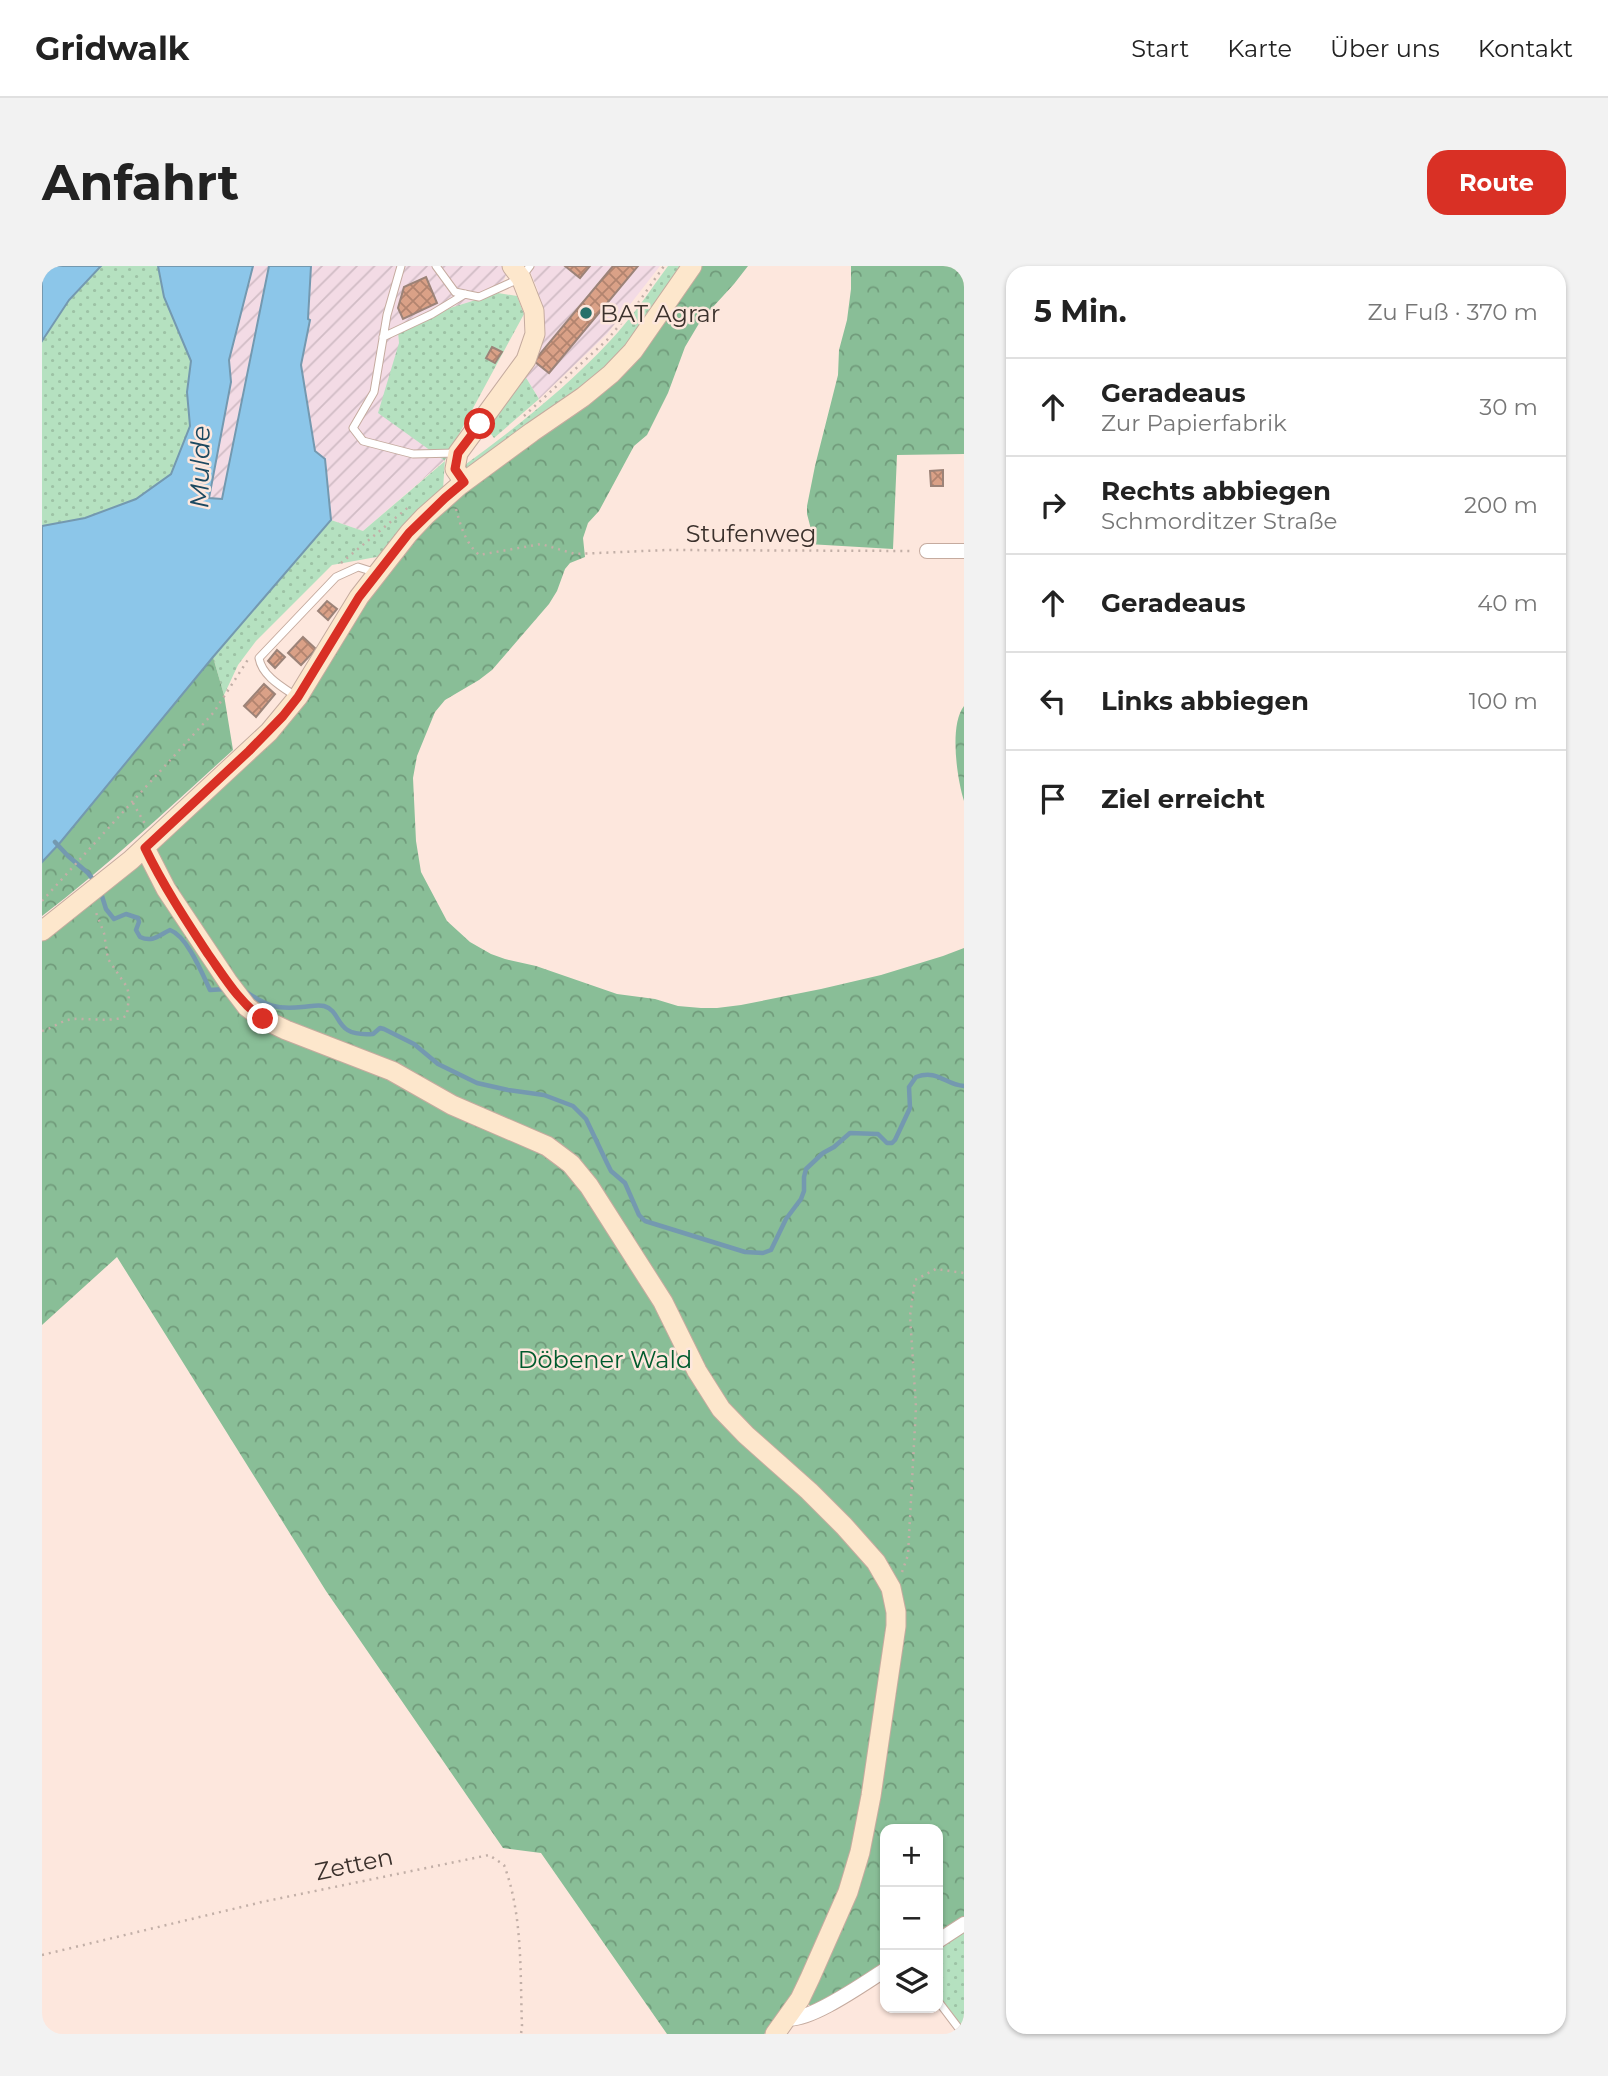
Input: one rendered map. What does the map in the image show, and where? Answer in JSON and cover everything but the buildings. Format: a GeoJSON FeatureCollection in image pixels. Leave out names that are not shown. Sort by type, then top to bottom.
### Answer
{"type":"FeatureCollection","features":[{"type":"Feature","properties":{"kind":"street"},"geometry":{"type":"LineString","coordinates":[[42,931],[90,902],[107,880],[269,732],[298,697],[343,621],[409,533],[457,488],[611,374],[633,351],[692,266]]}},
{"type":"Feature","properties":{"kind":"street"},"geometry":{"type":"LineString","coordinates":[[457,488],[455,469],[458,453],[526,360],[535,334],[534,311],[521,270]]}},
{"type":"Feature","properties":{"kind":"street"},"geometry":{"type":"LineString","coordinates":[[927,551],[964,551]]}},
{"type":"Feature","properties":{"kind":"street"},"geometry":{"type":"LineString","coordinates":[[150,843],[166,890],[247,1007],[263,1019],[296,1034],[392,1070],[452,1105],[547,1146],[571,1164],[589,1185],[663,1302],[697,1371],[721,1409],[816,1497],[865,1548],[888,1581],[896,1612],[896,1626],[860,1852],[834,1926],[800,1999],[780,2026]]}},
{"type":"Feature","properties":{"kind":"street"},"geometry":{"type":"LineString","coordinates":[[943,1938],[964,1924]]}},
{"type":"Feature","properties":{"kind":"street"},"geometry":{"type":"LineString","coordinates":[[780,2026],[822,2009],[880,1973]]}},
{"type":"Feature","properties":{"kind":"lane"},"geometry":{"type":"LineString","coordinates":[[401,266],[387,315],[374,392],[353,428],[363,441],[413,454],[458,453]]}},
{"type":"Feature","properties":{"kind":"lane"},"geometry":{"type":"LineString","coordinates":[[436,266],[455,292],[479,297],[521,270]]}},
{"type":"Feature","properties":{"kind":"lane"},"geometry":{"type":"LineString","coordinates":[[383,337],[432,314],[466,294]]}},
{"type":"Feature","properties":{"kind":"lane"},"geometry":{"type":"LineString","coordinates":[[298,697],[281,687],[261,668],[260,658],[336,577],[358,567],[377,573]]}},
{"type":"Feature","properties":{"kind":"lane"},"geometry":{"type":"LineString","coordinates":[[943,2008],[962,2034]]}},
{"type":"Feature","properties":{"kind":"path"},"geometry":{"type":"LineString","coordinates":[[524,416],[607,340],[664,266]]}},
{"type":"Feature","properties":{"kind":"path","name":"Stufenweg"},"geometry":{"type":"LineString","coordinates":[[457,488],[462,531],[469,546],[479,555],[541,544],[575,554],[667,550],[927,551]]}},
{"type":"Feature","properties":{"kind":"path"},"geometry":{"type":"LineString","coordinates":[[42,901],[133,803],[150,843]]}},
{"type":"Feature","properties":{"kind":"path"},"geometry":{"type":"LineString","coordinates":[[42,1031],[69,1020],[118,1020],[127,1015],[128,986],[108,959],[104,933],[90,902]]}},
{"type":"Feature","properties":{"kind":"path"},"geometry":{"type":"LineString","coordinates":[[888,1581],[901,1573],[908,1555],[916,1407],[910,1316],[915,1280],[936,1269],[964,1273]]}},
{"type":"Feature","properties":{"kind":"path","name":"Zetten"},"geometry":{"type":"LineString","coordinates":[[42,1955],[262,1902],[489,1855],[504,1865],[515,1905],[520,1951],[521,2034]]}},
{"type":"Feature","properties":{"kind":"shaded area"},"geometry":{"type":"Polygon","coordinates":[[[253,266],[269,266],[222,499],[209,498],[231,382],[229,360],[253,266]]]}},
{"type":"Feature","properties":{"kind":"shaded area"},"geometry":{"type":"Polygon","coordinates":[[[311,266],[510,266],[498,293],[450,308],[398,332],[399,343],[445,460],[363,531],[331,520],[325,459],[315,451],[301,365],[310,321],[311,266]]]}},
{"type":"Feature","properties":{"kind":"shaded area"},"geometry":{"type":"Polygon","coordinates":[[[528,266],[660,266],[607,334],[539,399],[525,376],[542,338],[538,291],[528,266]]]}},
{"type":"Feature","properties":{"kind":"green space"},"geometry":{"type":"Polygon","coordinates":[[[101,266],[158,266],[164,297],[191,361],[187,392],[190,426],[171,474],[136,499],[85,518],[42,526],[42,341],[69,300],[101,266]]]}},
{"type":"Feature","properties":{"kind":"green space"},"geometry":{"type":"Polygon","coordinates":[[[668,266],[688,266],[616,357],[581,387],[466,472],[462,467],[538,408],[609,342],[668,266]]]}},
{"type":"Feature","properties":{"kind":"green space","name":"Döbener Wald"},"geometry":{"type":"Polygon","coordinates":[[[700,266],[748,266],[701,320],[685,347],[668,393],[647,435],[634,446],[599,511],[588,523],[583,538],[585,557],[570,563],[565,569],[549,604],[492,670],[445,700],[435,712],[417,756],[413,778],[416,841],[421,872],[447,921],[470,942],[505,959],[536,966],[617,994],[701,1008],[741,1005],[821,989],[881,975],[964,948],[964,1918],[943,1931],[943,1824],[880,1824],[880,1969],[813,2007],[795,1996],[770,2030],[764,2034],[667,2034],[541,1853],[503,1848],[326,1591],[117,1257],[42,1325],[42,940],[229,779],[349,625],[404,549],[449,503],[563,419],[700,266]]]}},
{"type":"Feature","properties":{"kind":"green space"},"geometry":{"type":"Polygon","coordinates":[[[851,266],[964,266],[964,454],[897,455],[893,549],[808,544],[813,537],[807,506],[838,375],[839,350],[851,289],[851,266]]]}},
{"type":"Feature","properties":{"kind":"green space"},"geometry":{"type":"Polygon","coordinates":[[[498,293],[517,296],[524,314],[445,461],[378,413],[399,343],[398,332],[450,308],[498,293]]]}},
{"type":"Feature","properties":{"kind":"green space"},"geometry":{"type":"Polygon","coordinates":[[[525,376],[539,399],[494,438],[484,425],[525,376]]]}},
{"type":"Feature","properties":{"kind":"green space"},"geometry":{"type":"Polygon","coordinates":[[[445,461],[443,489],[382,556],[332,565],[256,641],[238,665],[224,695],[213,657],[331,520],[363,531],[445,461]]]}},
{"type":"Feature","properties":{"kind":"green space"},"geometry":{"type":"Polygon","coordinates":[[[213,657],[224,695],[233,750],[116,856],[42,916],[42,862],[213,657]]]}},
{"type":"Feature","properties":{"kind":"green space"},"geometry":{"type":"Polygon","coordinates":[[[964,706],[964,801],[957,766],[956,739],[959,715],[964,706]]]}},
{"type":"Feature","properties":{"kind":"green space"},"geometry":{"type":"Polygon","coordinates":[[[964,1926],[964,2034],[943,2002],[943,1939],[964,1926]]]}},
{"type":"Feature","properties":{"kind":"water"},"geometry":{"type":"Polygon","coordinates":[[[48,266],[101,266],[69,300],[42,341],[42,277],[48,266]]]}},
{"type":"Feature","properties":{"kind":"water","name":"Mulde"},"geometry":{"type":"Polygon","coordinates":[[[158,266],[253,266],[229,360],[231,382],[209,498],[222,499],[269,266],[311,266],[310,320],[301,365],[315,451],[325,459],[331,520],[42,862],[42,526],[85,518],[136,499],[171,474],[190,426],[187,392],[191,361],[164,297],[158,266]]]}},
{"type":"Feature","properties":{"kind":"waterway"},"geometry":{"type":"LineString","coordinates":[[55,842],[95,882]]}},
{"type":"Feature","properties":{"kind":"waterway"},"geometry":{"type":"LineString","coordinates":[[101,893],[106,909],[114,919],[126,914],[138,918],[136,930],[140,937],[152,939],[170,930],[176,934],[193,956],[210,990],[226,989]]}},
{"type":"Feature","properties":{"kind":"waterway"},"geometry":{"type":"LineString","coordinates":[[245,991],[278,1007],[324,1006],[351,1032],[373,1034],[380,1028],[384,1029],[414,1044],[438,1064],[477,1083],[544,1095],[573,1106],[586,1119],[611,1171],[625,1183],[639,1215],[645,1221],[745,1252],[763,1253],[771,1250],[786,1219],[801,1199],[806,1169],[823,1153],[850,1133],[878,1134],[887,1143],[895,1140],[910,1108],[909,1087],[916,1077],[936,1076],[964,1086]]}},
{"type":"Feature","properties":{"kind":"place","name":"BAT Agrar"},"geometry":{"type":"Point","coordinates":[586,313]}},
{"type":"Feature","properties":{"kind":"route"},"geometry":{"type":"LineString","coordinates":[[263,1019],[247,1007],[196,936],[166,890],[145,848],[283,716],[298,697],[359,597],[409,533],[464,482],[455,469],[458,453],[480,424]]}}]}
